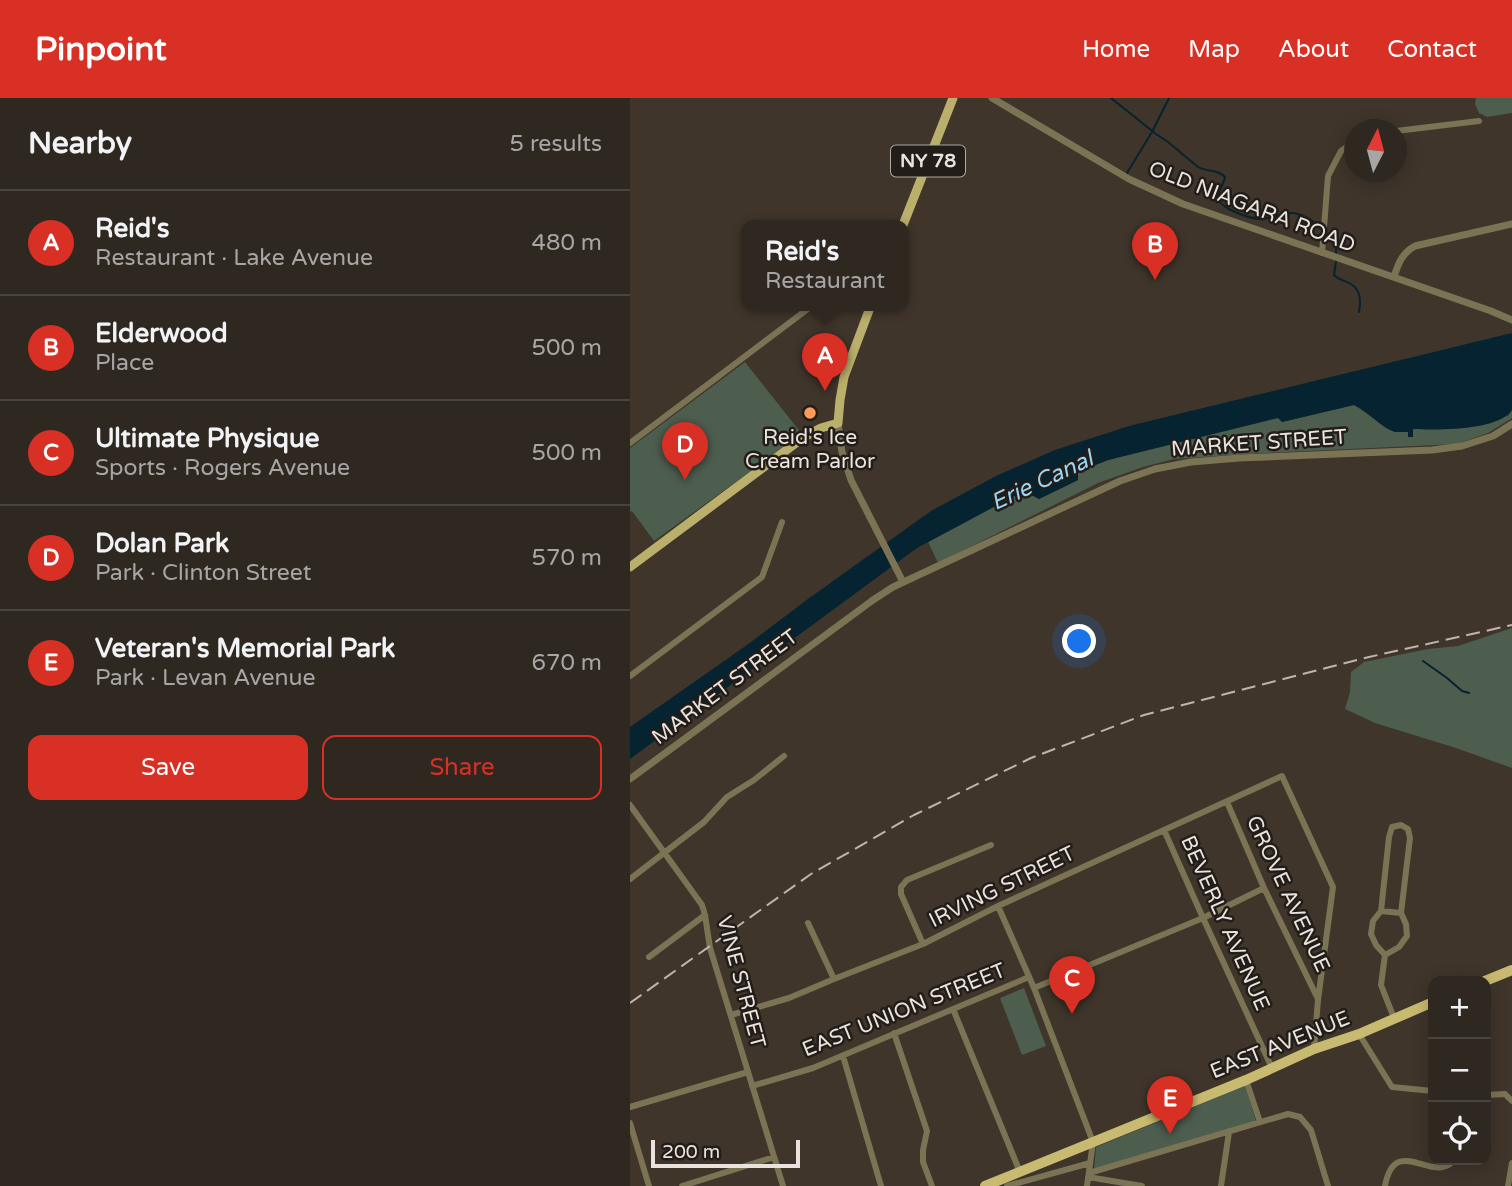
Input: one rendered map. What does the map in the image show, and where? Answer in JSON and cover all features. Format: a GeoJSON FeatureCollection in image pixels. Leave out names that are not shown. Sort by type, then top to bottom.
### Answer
{"type":"FeatureCollection","features":[{"type":"Feature","properties":{"kind":"highway"},"geometry":{"type":"LineString","coordinates":[[1491,979],[1512,970]]}},
{"type":"Feature","properties":{"kind":"highway","name":"EAST AVENUE"},"geometry":{"type":"LineString","coordinates":[[985,1186],[1428,1004]]}},
{"type":"Feature","properties":{"kind":"main road","name":"NY 78"},"geometry":{"type":"LineString","coordinates":[[905,220],[953,98]]}},
{"type":"Feature","properties":{"kind":"main road"},"geometry":{"type":"LineString","coordinates":[[630,567],[804,438],[821,428],[838,423],[844,377],[869,311]]}},
{"type":"Feature","properties":{"kind":"street","name":"OLD NIAGARA ROAD"},"geometry":{"type":"LineString","coordinates":[[992,98],[1146,188],[1190,207],[1511,319]]}},
{"type":"Feature","properties":{"kind":"street"},"geometry":{"type":"LineString","coordinates":[[1407,130],[1479,121]]}},
{"type":"Feature","properties":{"kind":"street"},"geometry":{"type":"LineString","coordinates":[[1322,253],[1328,176],[1344,149]]}},
{"type":"Feature","properties":{"kind":"street"},"geometry":{"type":"LineString","coordinates":[[1394,277],[1402,256],[1415,246],[1512,224]]}},
{"type":"Feature","properties":{"kind":"street"},"geometry":{"type":"LineString","coordinates":[[630,443],[805,311]]}},
{"type":"Feature","properties":{"kind":"street"},"geometry":{"type":"LineString","coordinates":[[838,423],[846,468],[903,582]]}},
{"type":"Feature","properties":{"kind":"street","name":"MARKET STREET"},"geometry":{"type":"LineString","coordinates":[[630,779],[873,600],[903,582],[1120,481],[1155,469],[1239,458],[1432,450],[1462,446],[1493,436],[1512,424]]}},
{"type":"Feature","properties":{"kind":"street"},"geometry":{"type":"LineString","coordinates":[[630,676],[762,577],[782,522]]}},
{"type":"Feature","properties":{"kind":"street"},"geometry":{"type":"LineString","coordinates":[[630,879],[704,822],[727,797],[784,756]]}},
{"type":"Feature","properties":{"kind":"street","name":"IRVING STREET"},"geometry":{"type":"LineString","coordinates":[[731,1015],[789,998],[923,944],[998,906],[1282,776],[1333,887],[1318,1000]]}},
{"type":"Feature","properties":{"kind":"street","name":"GROVE AVENUE"},"geometry":{"type":"LineString","coordinates":[[1227,802],[1264,888],[1318,1000]]}},
{"type":"Feature","properties":{"kind":"street","name":"VINE STREET"},"geometry":{"type":"LineString","coordinates":[[630,805],[702,905],[710,947],[783,1186]]}},
{"type":"Feature","properties":{"kind":"street"},"geometry":{"type":"LineString","coordinates":[[1385,955],[1399,947],[1407,936],[1401,913],[1410,838],[1408,830],[1401,825],[1392,827],[1389,837],[1381,911],[1373,921],[1371,934],[1385,955],[1381,985],[1394,1018]]}},
{"type":"Feature","properties":{"kind":"street","name":"BEVERLY AVENUE"},"geometry":{"type":"LineString","coordinates":[[1164,830],[1272,1068]]}},
{"type":"Feature","properties":{"kind":"street"},"geometry":{"type":"LineString","coordinates":[[923,944],[901,894],[901,887],[907,880],[991,845]]}},
{"type":"Feature","properties":{"kind":"street","name":"EAST UNION STREET"},"geometry":{"type":"LineString","coordinates":[[1034,988],[1203,918],[1264,888]]}},
{"type":"Feature","properties":{"kind":"street"},"geometry":{"type":"LineString","coordinates":[[998,906],[1034,988],[1093,1142],[1087,1186]]}},
{"type":"Feature","properties":{"kind":"street"},"geometry":{"type":"LineString","coordinates":[[1381,911],[1401,913]]}},
{"type":"Feature","properties":{"kind":"street"},"geometry":{"type":"LineString","coordinates":[[649,957],[705,915]]}},
{"type":"Feature","properties":{"kind":"street"},"geometry":{"type":"LineString","coordinates":[[808,923],[834,979]]}},
{"type":"Feature","properties":{"kind":"street","name":"EAST UNION STREET"},"geometry":{"type":"LineString","coordinates":[[752,1086],[813,1068],[1029,977]]}},
{"type":"Feature","properties":{"kind":"street"},"geometry":{"type":"LineString","coordinates":[[1314,1049],[1318,1000]]}},
{"type":"Feature","properties":{"kind":"street"},"geometry":{"type":"LineString","coordinates":[[953,1009],[1020,1172]]}},
{"type":"Feature","properties":{"kind":"street"},"geometry":{"type":"LineString","coordinates":[[894,1033],[927,1130],[923,1162],[932,1186]]}},
{"type":"Feature","properties":{"kind":"street"},"geometry":{"type":"LineString","coordinates":[[1359,1034],[1392,1087],[1428,1091]]}},
{"type":"Feature","properties":{"kind":"street"},"geometry":{"type":"LineString","coordinates":[[843,1056],[881,1186]]}},
{"type":"Feature","properties":{"kind":"street"},"geometry":{"type":"LineString","coordinates":[[630,1107],[748,1072]]}},
{"type":"Feature","properties":{"kind":"street"},"geometry":{"type":"LineString","coordinates":[[1246,1080],[1260,1122]]}},
{"type":"Feature","properties":{"kind":"street"},"geometry":{"type":"LineString","coordinates":[[1491,1095],[1505,1094],[1512,1101]]}},
{"type":"Feature","properties":{"kind":"street"},"geometry":{"type":"LineString","coordinates":[[1088,1175],[1288,1114],[1300,1117],[1311,1130],[1328,1186]]}},
{"type":"Feature","properties":{"kind":"street"},"geometry":{"type":"LineString","coordinates":[[630,1123],[649,1186]]}},
{"type":"Feature","properties":{"kind":"street"},"geometry":{"type":"LineString","coordinates":[[1221,1186],[1229,1132]]}},
{"type":"Feature","properties":{"kind":"street"},"geometry":{"type":"LineString","coordinates":[[682,1186],[774,1157]]}},
{"type":"Feature","properties":{"kind":"street"},"geometry":{"type":"LineString","coordinates":[[1385,1186],[1388,1171],[1400,1161],[1440,1168],[1450,1165]]}},
{"type":"Feature","properties":{"kind":"street"},"geometry":{"type":"LineString","coordinates":[[1007,1186],[1090,1163]]}},
{"type":"Feature","properties":{"kind":"street"},"geometry":{"type":"LineString","coordinates":[[1508,1186],[1512,1163]]}},
{"type":"Feature","properties":{"kind":"street"},"geometry":{"type":"LineString","coordinates":[[1088,1175],[1142,1186]]}},
{"type":"Feature","properties":{"kind":"green space"},"geometry":{"type":"Polygon","coordinates":[[[1476,98],[1512,98],[1512,113],[1487,117],[1479,113],[1475,104],[1476,98]]]}},
{"type":"Feature","properties":{"kind":"green space"},"geometry":{"type":"Polygon","coordinates":[[[745,362],[802,434],[654,541],[632,511],[630,512],[630,448],[745,362]]]}},
{"type":"Feature","properties":{"kind":"green space"},"geometry":{"type":"Polygon","coordinates":[[[1354,405],[1395,432],[1508,416],[1512,410],[1512,418],[1488,433],[1457,444],[1174,459],[1098,483],[938,563],[928,542],[1018,494],[1028,493],[1039,499],[1078,480],[1078,472],[1108,460],[1279,417],[1282,422],[1354,405]]]}},
{"type":"Feature","properties":{"kind":"green space"},"geometry":{"type":"Polygon","coordinates":[[[1512,628],[1512,768],[1375,723],[1345,709],[1350,692],[1351,672],[1364,662],[1458,646],[1512,628]]]}},
{"type":"Feature","properties":{"kind":"green space"},"geometry":{"type":"Polygon","coordinates":[[[1024,988],[1046,1046],[1022,1055],[1000,998],[1024,988]]]}},
{"type":"Feature","properties":{"kind":"green space"},"geometry":{"type":"Polygon","coordinates":[[[1245,1086],[1256,1121],[1094,1170],[1096,1147],[1245,1086]]]}},
{"type":"Feature","properties":{"kind":"water","name":"Erie Canal"},"geometry":{"type":"Polygon","coordinates":[[[1512,333],[1512,410],[1505,417],[1481,426],[1466,428],[1413,429],[1413,437],[1408,437],[1408,432],[1390,430],[1354,405],[1282,422],[1278,418],[1108,460],[1078,472],[1078,480],[1039,499],[1028,493],[1018,494],[917,548],[630,759],[630,727],[931,511],[996,476],[1055,450],[1129,426],[1512,333]]]}},
{"type":"Feature","properties":{"kind":"waterway"},"geometry":{"type":"LineString","coordinates":[[1111,98],[1198,167],[1225,177],[1218,197],[1224,206],[1243,215],[1261,219],[1294,213],[1302,215],[1322,229]]}},
{"type":"Feature","properties":{"kind":"waterway"},"geometry":{"type":"LineString","coordinates":[[1127,173],[1169,98]]}},
{"type":"Feature","properties":{"kind":"waterway"},"geometry":{"type":"LineString","coordinates":[[1326,233],[1336,246],[1336,256]]}},
{"type":"Feature","properties":{"kind":"waterway"},"geometry":{"type":"LineString","coordinates":[[1336,261],[1334,275],[1357,290],[1359,312]]}},
{"type":"Feature","properties":{"kind":"waterway"},"geometry":{"type":"LineString","coordinates":[[1423,661],[1462,691],[1469,693]]}},
{"type":"Feature","properties":{"kind":"railway"},"geometry":{"type":"LineString","coordinates":[[630,1003],[811,874],[914,815],[1031,758],[1144,715],[1369,657],[1512,625]]}},
{"type":"Feature","properties":{"kind":"place","name":"Elderwood"},"geometry":{"type":"Point","coordinates":[1155,280]}},
{"type":"Feature","properties":{"kind":"place","name":"Reid's"},"geometry":{"type":"Point","coordinates":[825,391]}},
{"type":"Feature","properties":{"kind":"place","name":"Reid's Ice Cream Parlor"},"geometry":{"type":"Point","coordinates":[810,413]}},
{"type":"Feature","properties":{"kind":"place","name":"Dolan Park"},"geometry":{"type":"Point","coordinates":[685,480]}},
{"type":"Feature","properties":{"kind":"place","name":"Ultimate Physique"},"geometry":{"type":"Point","coordinates":[1072,1014]}},
{"type":"Feature","properties":{"kind":"place","name":"Veteran's Memorial Park"},"geometry":{"type":"Point","coordinates":[1170,1134]}}]}
